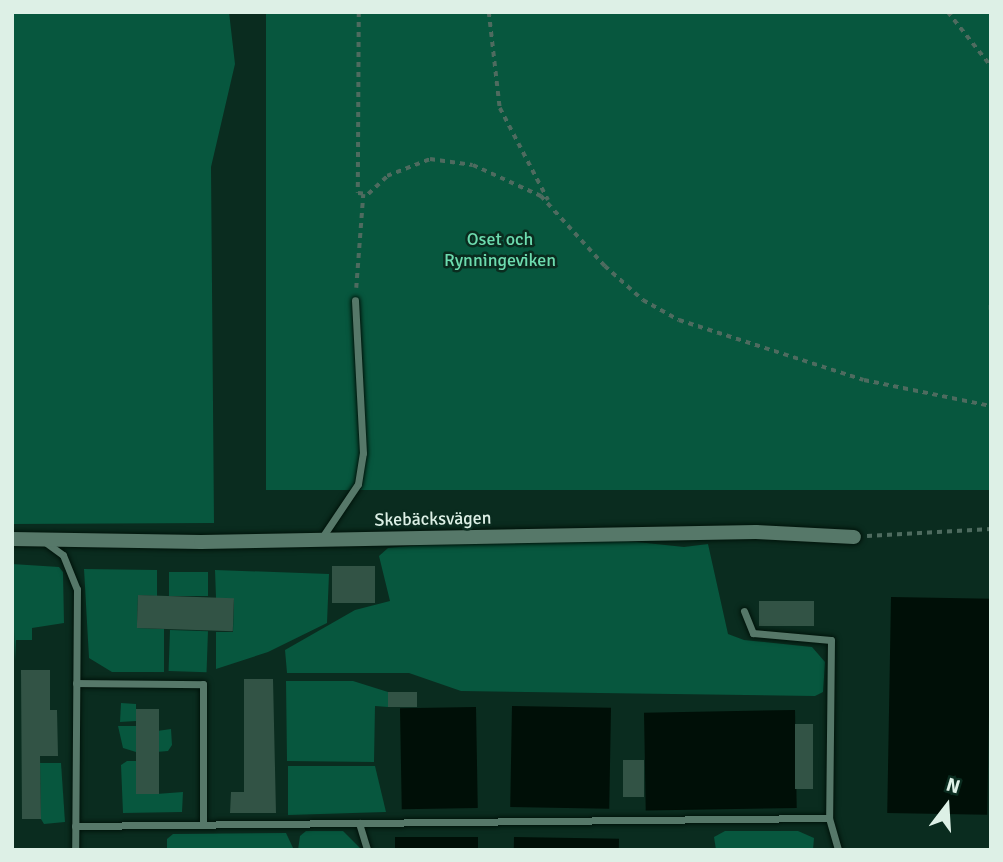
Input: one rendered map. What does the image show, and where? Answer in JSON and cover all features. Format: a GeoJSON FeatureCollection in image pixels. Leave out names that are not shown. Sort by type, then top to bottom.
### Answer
{"type":"FeatureCollection","features":[{"type":"Feature","properties":{"kind":"street","name":"Skebäcksvägen"},"geometry":{"type":"LineString","coordinates":[[12,539],[321,539],[756,532],[854,537]]}},
{"type":"Feature","properties":{"kind":"lane"},"geometry":{"type":"LineString","coordinates":[[321,539],[358,484],[363,453],[355,300]]}},
{"type":"Feature","properties":{"kind":"lane"},"geometry":{"type":"LineString","coordinates":[[42,539],[63,555],[77,589],[75,850]]}},
{"type":"Feature","properties":{"kind":"lane"},"geometry":{"type":"LineString","coordinates":[[744,611],[753,633],[831,640],[830,818],[838,850]]}},
{"type":"Feature","properties":{"kind":"lane"},"geometry":{"type":"LineString","coordinates":[[76,683],[203,684],[203,825]]}},
{"type":"Feature","properties":{"kind":"lane"},"geometry":{"type":"LineString","coordinates":[[75,826],[830,818]]}},
{"type":"Feature","properties":{"kind":"lane"},"geometry":{"type":"LineString","coordinates":[[359,823],[367,850]]}},
{"type":"Feature","properties":{"kind":"path"},"geometry":{"type":"LineString","coordinates":[[359,12],[358,193],[363,193],[403,167],[430,159],[448,159],[492,172],[551,205]]}},
{"type":"Feature","properties":{"kind":"path"},"geometry":{"type":"LineString","coordinates":[[489,12],[500,108],[551,205],[605,266],[643,300],[679,320],[864,380],[991,406]]}},
{"type":"Feature","properties":{"kind":"path"},"geometry":{"type":"LineString","coordinates":[[948,12],[991,66]]}},
{"type":"Feature","properties":{"kind":"path"},"geometry":{"type":"LineString","coordinates":[[355,300],[363,193]]}},
{"type":"Feature","properties":{"kind":"path"},"geometry":{"type":"LineString","coordinates":[[854,537],[991,529]]}},
{"type":"Feature","properties":{"kind":"green space"},"geometry":{"type":"Polygon","coordinates":[[[12,12],[229,12],[235,64],[211,167],[214,523],[12,524],[12,12]]]}},
{"type":"Feature","properties":{"kind":"green space","name":"Oset och Rynningeviken"},"geometry":{"type":"Polygon","coordinates":[[[266,12],[991,12],[991,490],[266,490],[266,12]]]}},
{"type":"Feature","properties":{"kind":"green space"},"geometry":{"type":"Polygon","coordinates":[[[552,533],[684,547],[708,544],[728,634],[744,640],[812,647],[825,662],[823,692],[815,696],[461,691],[409,673],[287,673],[285,650],[355,610],[390,601],[379,556],[388,548],[552,533]]]}},
{"type":"Feature","properties":{"kind":"green space"},"geometry":{"type":"Polygon","coordinates":[[[12,564],[59,567],[63,572],[64,623],[32,628],[32,640],[16,640],[15,661],[12,564]]]}},
{"type":"Feature","properties":{"kind":"green space"},"geometry":{"type":"Polygon","coordinates":[[[84,569],[157,570],[157,596],[138,595],[137,628],[164,629],[164,672],[112,672],[89,658],[84,569]]]}},
{"type":"Feature","properties":{"kind":"green space"},"geometry":{"type":"Polygon","coordinates":[[[215,570],[329,574],[327,623],[268,652],[216,669],[216,632],[233,632],[234,600],[216,598],[215,570]]]}},
{"type":"Feature","properties":{"kind":"green space"},"geometry":{"type":"Polygon","coordinates":[[[169,572],[208,572],[208,596],[169,596],[169,572]]]}},
{"type":"Feature","properties":{"kind":"green space"},"geometry":{"type":"Polygon","coordinates":[[[170,630],[208,631],[207,672],[169,671],[170,630]]]}},
{"type":"Feature","properties":{"kind":"green space"},"geometry":{"type":"Polygon","coordinates":[[[286,681],[353,681],[388,692],[388,707],[375,706],[374,762],[287,761],[286,681]]]}},
{"type":"Feature","properties":{"kind":"green space"},"geometry":{"type":"Polygon","coordinates":[[[121,703],[136,704],[136,721],[120,722],[121,703]]]}},
{"type":"Feature","properties":{"kind":"green space"},"geometry":{"type":"Polygon","coordinates":[[[118,726],[136,726],[136,752],[123,748],[118,726]]]}},
{"type":"Feature","properties":{"kind":"green space"},"geometry":{"type":"Polygon","coordinates":[[[171,729],[172,745],[168,751],[156,752],[157,731],[171,729]]]}},
{"type":"Feature","properties":{"kind":"green space"},"geometry":{"type":"Polygon","coordinates":[[[127,761],[136,761],[156,794],[183,792],[182,812],[123,813],[121,765],[127,761]]]}},
{"type":"Feature","properties":{"kind":"green space"},"geometry":{"type":"Polygon","coordinates":[[[40,763],[61,763],[65,822],[44,824],[41,819],[40,763]]]}},
{"type":"Feature","properties":{"kind":"green space"},"geometry":{"type":"Polygon","coordinates":[[[288,766],[375,766],[386,812],[288,815],[288,766]]]}},
{"type":"Feature","properties":{"kind":"green space"},"geometry":{"type":"Polygon","coordinates":[[[306,831],[343,831],[362,850],[298,850],[300,836],[306,831]]]}},
{"type":"Feature","properties":{"kind":"green space"},"geometry":{"type":"Polygon","coordinates":[[[725,831],[798,831],[814,838],[813,850],[716,850],[714,837],[725,831]]]}},
{"type":"Feature","properties":{"kind":"green space"},"geometry":{"type":"Polygon","coordinates":[[[286,833],[294,850],[167,850],[167,839],[173,834],[286,833]]]}},
{"type":"Feature","properties":{"kind":"shaded area"},"geometry":{"type":"Polygon","coordinates":[[[891,597],[991,599],[987,815],[887,813],[891,597]]]}},
{"type":"Feature","properties":{"kind":"shaded area"},"geometry":{"type":"Polygon","coordinates":[[[512,706],[611,708],[609,809],[510,807],[512,706]]]}},
{"type":"Feature","properties":{"kind":"shaded area"},"geometry":{"type":"Polygon","coordinates":[[[476,707],[478,808],[402,809],[400,708],[476,707]]]}},
{"type":"Feature","properties":{"kind":"shaded area"},"geometry":{"type":"Polygon","coordinates":[[[795,710],[797,808],[646,811],[644,713],[795,710]]]}},
{"type":"Feature","properties":{"kind":"shaded area"},"geometry":{"type":"Polygon","coordinates":[[[395,837],[478,837],[478,850],[395,850],[395,837]]]}},
{"type":"Feature","properties":{"kind":"shaded area"},"geometry":{"type":"Polygon","coordinates":[[[514,837],[619,839],[619,850],[514,850],[514,837]]]}},
{"type":"Feature","properties":{"kind":"building"},"geometry":{"type":"Polygon","coordinates":[[[332,566],[375,566],[375,603],[332,603],[332,566]]]}},
{"type":"Feature","properties":{"kind":"building"},"geometry":{"type":"Polygon","coordinates":[[[138,595],[234,598],[233,631],[137,628],[138,595]]]}},
{"type":"Feature","properties":{"kind":"building"},"geometry":{"type":"Polygon","coordinates":[[[759,601],[814,601],[814,626],[759,626],[759,601]]]}},
{"type":"Feature","properties":{"kind":"building"},"geometry":{"type":"Polygon","coordinates":[[[21,670],[50,670],[50,710],[57,710],[58,756],[40,756],[41,819],[22,819],[21,670]]]}},
{"type":"Feature","properties":{"kind":"building"},"geometry":{"type":"Polygon","coordinates":[[[244,679],[273,679],[276,813],[230,813],[231,792],[244,792],[244,679]]]}},
{"type":"Feature","properties":{"kind":"building"},"geometry":{"type":"Polygon","coordinates":[[[388,692],[417,692],[417,707],[388,707],[388,692]]]}},
{"type":"Feature","properties":{"kind":"building"},"geometry":{"type":"Polygon","coordinates":[[[136,709],[159,709],[159,794],[136,794],[136,709]]]}},
{"type":"Feature","properties":{"kind":"building"},"geometry":{"type":"Polygon","coordinates":[[[795,724],[813,724],[813,789],[795,789],[795,724]]]}},
{"type":"Feature","properties":{"kind":"building"},"geometry":{"type":"Polygon","coordinates":[[[623,760],[644,760],[644,797],[623,797],[623,760]]]}}]}
